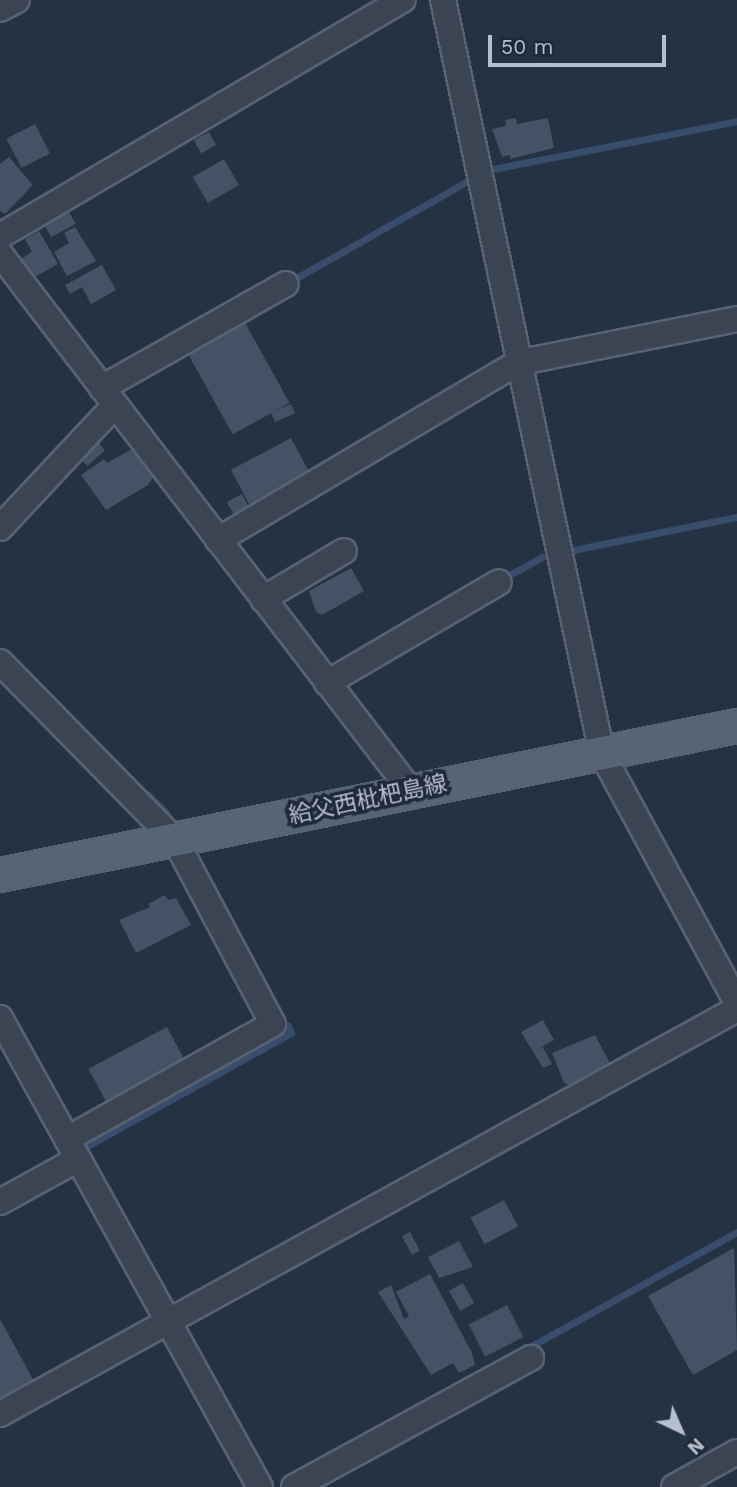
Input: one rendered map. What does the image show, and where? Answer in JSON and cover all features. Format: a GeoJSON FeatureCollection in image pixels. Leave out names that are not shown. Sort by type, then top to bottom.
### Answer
{"type":"FeatureCollection","features":[{"type":"Feature","properties":{"kind":"main road","name":"給父西枇杷島線"},"geometry":{"type":"LineString","coordinates":[[0,875],[737,726]]}},
{"type":"Feature","properties":{"kind":"street"},"geometry":{"type":"LineString","coordinates":[[0,9],[17,0]]}},
{"type":"Feature","properties":{"kind":"street"},"geometry":{"type":"LineString","coordinates":[[0,236],[403,0]]}},
{"type":"Feature","properties":{"kind":"street"},"geometry":{"type":"LineString","coordinates":[[0,1414],[737,1006],[602,754],[517,363],[443,0]]}},
{"type":"Feature","properties":{"kind":"street"},"geometry":{"type":"LineString","coordinates":[[0,254],[411,791]]}},
{"type":"Feature","properties":{"kind":"street"},"geometry":{"type":"LineString","coordinates":[[0,528],[109,396],[286,284]]}},
{"type":"Feature","properties":{"kind":"street"},"geometry":{"type":"LineString","coordinates":[[218,540],[517,363],[737,318]]}},
{"type":"Feature","properties":{"kind":"street"},"geometry":{"type":"LineString","coordinates":[[263,598],[344,551]]}},
{"type":"Feature","properties":{"kind":"street"},"geometry":{"type":"LineString","coordinates":[[327,683],[499,582]]}},
{"type":"Feature","properties":{"kind":"street"},"geometry":{"type":"LineString","coordinates":[[0,662],[175,840],[273,1024],[73,1149],[0,1202]]}},
{"type":"Feature","properties":{"kind":"street"},"geometry":{"type":"LineString","coordinates":[[4,1033],[73,1149],[260,1487]]}},
{"type":"Feature","properties":{"kind":"street"},"geometry":{"type":"LineString","coordinates":[[294,1487],[531,1358]]}},
{"type":"Feature","properties":{"kind":"street"},"geometry":{"type":"LineString","coordinates":[[674,1487],[737,1452]]}},
{"type":"Feature","properties":{"kind":"building"},"geometry":{"type":"Polygon","coordinates":[[[516,118],[517,124],[548,118],[554,148],[510,159],[510,155],[502,157],[492,129],[506,126],[505,120],[516,118]]]}},
{"type":"Feature","properties":{"kind":"building"},"geometry":{"type":"Polygon","coordinates":[[[35,124],[50,153],[21,168],[6,139],[35,124]]]}},
{"type":"Feature","properties":{"kind":"building"},"geometry":{"type":"Polygon","coordinates":[[[209,132],[216,145],[201,153],[194,140],[209,132]]]}},
{"type":"Feature","properties":{"kind":"building"},"geometry":{"type":"Polygon","coordinates":[[[9,157],[33,185],[5,214],[0,211],[0,164],[9,157]]]}},
{"type":"Feature","properties":{"kind":"building"},"geometry":{"type":"Polygon","coordinates":[[[224,159],[239,185],[208,203],[193,177],[224,159]]]}},
{"type":"Feature","properties":{"kind":"building"},"geometry":{"type":"Polygon","coordinates":[[[67,208],[76,224],[51,237],[43,222],[67,208]]]}},
{"type":"Feature","properties":{"kind":"building"},"geometry":{"type":"Polygon","coordinates":[[[75,227],[96,261],[67,276],[54,252],[69,243],[64,233],[75,227]]]}},
{"type":"Feature","properties":{"kind":"building"},"geometry":{"type":"Polygon","coordinates":[[[39,231],[58,264],[33,278],[22,258],[32,252],[25,239],[39,231]]]}},
{"type":"Feature","properties":{"kind":"building"},"geometry":{"type":"Polygon","coordinates":[[[102,265],[116,290],[91,304],[82,287],[70,294],[65,285],[102,265]]]}},
{"type":"Feature","properties":{"kind":"building"},"geometry":{"type":"Polygon","coordinates":[[[243,319],[290,403],[233,434],[186,351],[243,319]]]}},
{"type":"Feature","properties":{"kind":"building"},"geometry":{"type":"Polygon","coordinates":[[[291,404],[295,413],[275,422],[271,413],[291,404]]]}},
{"type":"Feature","properties":{"kind":"building"},"geometry":{"type":"Polygon","coordinates":[[[291,438],[310,473],[250,505],[231,470],[291,438]]]}},
{"type":"Feature","properties":{"kind":"building"},"geometry":{"type":"Polygon","coordinates":[[[95,439],[105,450],[87,466],[77,455],[95,439]]]}},
{"type":"Feature","properties":{"kind":"building"},"geometry":{"type":"Polygon","coordinates":[[[134,448],[154,476],[148,485],[106,510],[81,475],[104,459],[107,463],[134,448]]]}},
{"type":"Feature","properties":{"kind":"building"},"geometry":{"type":"Polygon","coordinates":[[[242,494],[249,507],[234,515],[227,502],[242,494]]]}},
{"type":"Feature","properties":{"kind":"building"},"geometry":{"type":"Polygon","coordinates":[[[351,568],[364,591],[322,615],[316,612],[309,591],[351,568]]]}},
{"type":"Feature","properties":{"kind":"building"},"geometry":{"type":"Polygon","coordinates":[[[165,895],[168,900],[176,898],[191,925],[136,953],[119,920],[150,907],[148,904],[165,895]]]}},
{"type":"Feature","properties":{"kind":"building"},"geometry":{"type":"Polygon","coordinates":[[[543,1020],[554,1040],[536,1050],[543,1047],[552,1064],[543,1068],[521,1032],[543,1020]]]}},
{"type":"Feature","properties":{"kind":"building"},"geometry":{"type":"Polygon","coordinates":[[[167,1027],[186,1063],[108,1105],[88,1069],[167,1027]]]}},
{"type":"Feature","properties":{"kind":"building"},"geometry":{"type":"Polygon","coordinates":[[[595,1035],[610,1063],[570,1085],[564,1083],[552,1053],[595,1035]]]}},
{"type":"Feature","properties":{"kind":"building"},"geometry":{"type":"Polygon","coordinates":[[[504,1200],[518,1226],[485,1244],[470,1218],[504,1200]]]}},
{"type":"Feature","properties":{"kind":"building"},"geometry":{"type":"Polygon","coordinates":[[[410,1232],[420,1251],[412,1255],[402,1236],[410,1232]]]}},
{"type":"Feature","properties":{"kind":"building"},"geometry":{"type":"Polygon","coordinates":[[[459,1241],[473,1267],[439,1278],[428,1257],[459,1241]]]}},
{"type":"Feature","properties":{"kind":"building"},"geometry":{"type":"Polygon","coordinates":[[[734,1248],[737,1350],[693,1375],[648,1296],[734,1248]]]}},
{"type":"Feature","properties":{"kind":"building"},"geometry":{"type":"Polygon","coordinates":[[[430,1274],[472,1353],[475,1365],[459,1373],[453,1363],[431,1375],[378,1292],[391,1285],[404,1319],[409,1316],[396,1292],[430,1274]]]}},
{"type":"Feature","properties":{"kind":"building"},"geometry":{"type":"Polygon","coordinates":[[[463,1283],[474,1303],[460,1311],[449,1291],[463,1283]]]}},
{"type":"Feature","properties":{"kind":"building"},"geometry":{"type":"Polygon","coordinates":[[[507,1305],[523,1337],[485,1357],[469,1325],[507,1305]]]}},
{"type":"Feature","properties":{"kind":"building"},"geometry":{"type":"Polygon","coordinates":[[[0,1319],[35,1383],[0,1402],[0,1319]]]}},
{"type":"Feature","properties":{"kind":"waterway"},"geometry":{"type":"LineString","coordinates":[[493,169],[737,121]]}},
{"type":"Feature","properties":{"kind":"waterway"},"geometry":{"type":"LineString","coordinates":[[291,281],[466,182]]}},
{"type":"Feature","properties":{"kind":"waterway"},"geometry":{"type":"LineString","coordinates":[[568,551],[737,517]]}},
{"type":"Feature","properties":{"kind":"waterway"},"geometry":{"type":"LineString","coordinates":[[504,578],[542,557]]}},
{"type":"Feature","properties":{"kind":"waterway"},"geometry":{"type":"LineString","coordinates":[[147,794],[167,814]]}},
{"type":"Feature","properties":{"kind":"waterway"},"geometry":{"type":"LineString","coordinates":[[89,1145],[291,1033],[288,1026]]}},
{"type":"Feature","properties":{"kind":"waterway"},"geometry":{"type":"LineString","coordinates":[[526,1349],[737,1232]]}}]}
